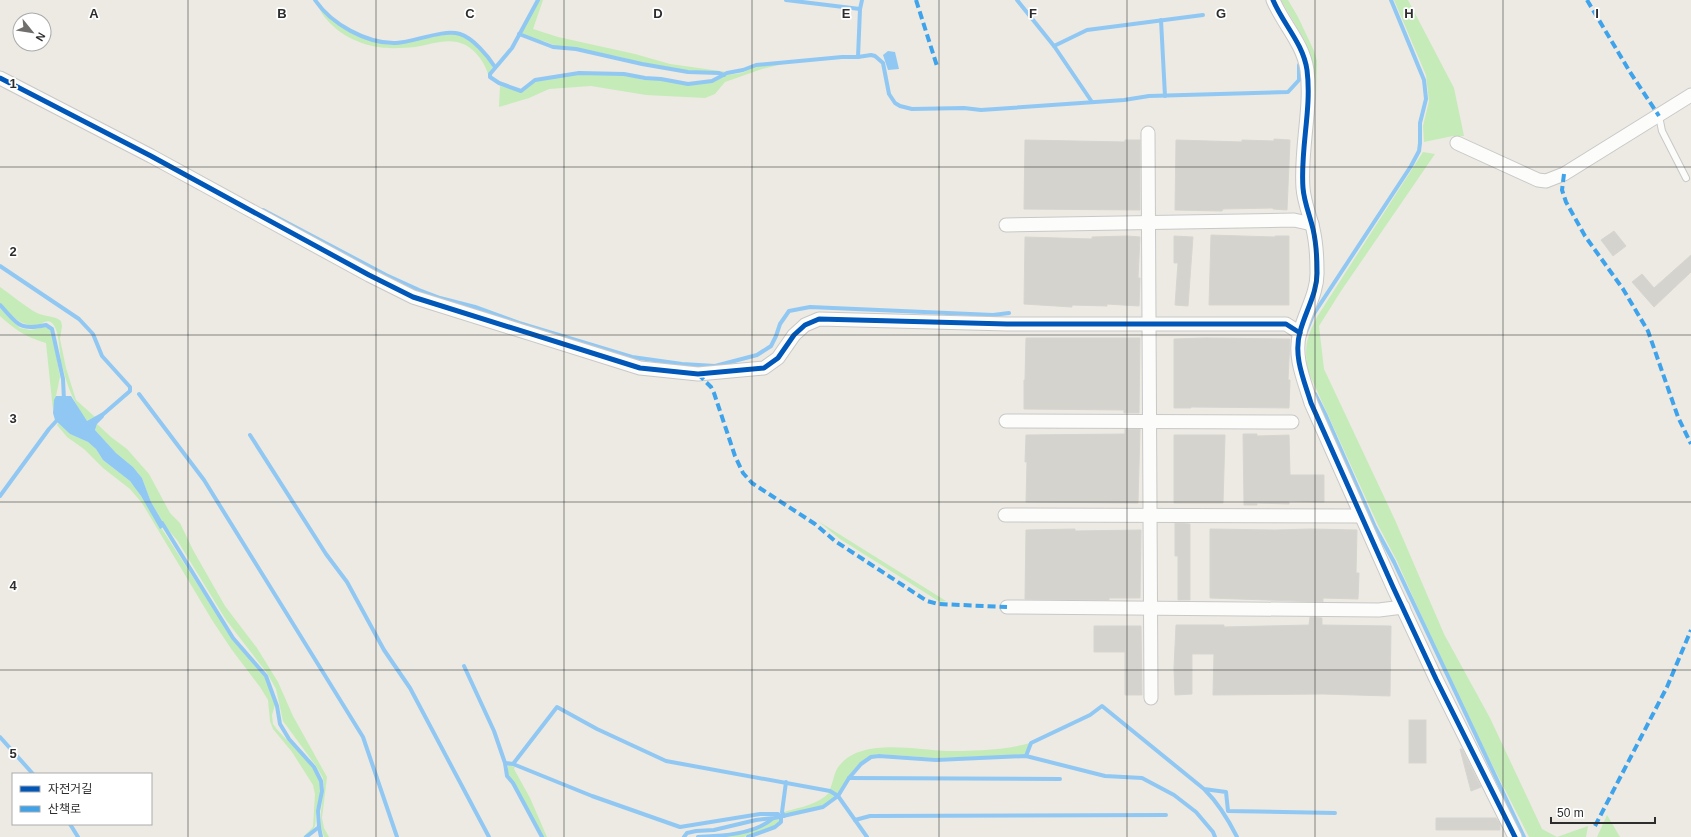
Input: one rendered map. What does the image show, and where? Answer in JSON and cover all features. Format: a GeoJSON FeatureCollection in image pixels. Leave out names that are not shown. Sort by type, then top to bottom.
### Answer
{"type":"FeatureCollection","features":[{"type":"Feature","properties":{"kind":"street"},"geometry":{"type":"LineString","coordinates":[[1273,0],[1278,11],[1294,34],[1302,51],[1307,70],[1308,107],[1303,159],[1303,189],[1312,224],[1317,273],[1310,307],[1300,333],[1298,353],[1301,373],[1311,403],[1361,516],[1403,607],[1515,837]]}},
{"type":"Feature","properties":{"kind":"street"},"geometry":{"type":"LineString","coordinates":[[0,78],[151,156],[369,275],[413,297],[640,368],[698,374],[764,368],[778,358],[794,335],[805,325],[819,319],[1007,324],[1286,324],[1300,333]]}},
{"type":"Feature","properties":{"kind":"street"},"geometry":{"type":"LineString","coordinates":[[1457,143],[1525,175],[1546,182],[1564,174],[1691,95]]}},
{"type":"Feature","properties":{"kind":"street"},"geometry":{"type":"LineString","coordinates":[[1148,133],[1151,698]]}},
{"type":"Feature","properties":{"kind":"street"},"geometry":{"type":"LineString","coordinates":[[1006,225],[1294,220],[1312,224]]}},
{"type":"Feature","properties":{"kind":"street"},"geometry":{"type":"LineString","coordinates":[[1006,421],[1292,422]]}},
{"type":"Feature","properties":{"kind":"street"},"geometry":{"type":"LineString","coordinates":[[1005,515],[1361,516]]}},
{"type":"Feature","properties":{"kind":"street"},"geometry":{"type":"LineString","coordinates":[[1007,607],[1379,610],[1403,607]]}},
{"type":"Feature","properties":{"kind":"lane"},"geometry":{"type":"LineString","coordinates":[[1658,116],[1662,131],[1686,178]]}},
{"type":"Feature","properties":{"kind":"green space"},"geometry":{"type":"Polygon","coordinates":[[[539,0],[543,0],[533,29],[558,37],[635,54],[670,64],[727,72],[724,74],[677,69],[577,48],[559,47],[544,41],[532,39],[521,33],[539,0]]]}},
{"type":"Feature","properties":{"kind":"green space"},"geometry":{"type":"Polygon","coordinates":[[[1281,0],[1288,0],[1298,17],[1314,51],[1317,61],[1316,98],[1313,109],[1311,68],[1305,41],[1281,0]]]}},
{"type":"Feature","properties":{"kind":"green space"},"geometry":{"type":"Polygon","coordinates":[[[1394,0],[1408,0],[1454,88],[1464,136],[1453,136],[1424,142],[1423,126],[1429,101],[1426,75],[1394,0]]]}},
{"type":"Feature","properties":{"kind":"green space"},"geometry":{"type":"Polygon","coordinates":[[[320,10],[361,37],[381,43],[404,43],[429,37],[447,35],[461,36],[479,48],[493,67],[488,74],[484,64],[477,54],[468,46],[452,41],[415,47],[396,48],[378,47],[361,43],[337,30],[320,10]]]}},
{"type":"Feature","properties":{"kind":"green space"},"geometry":{"type":"Polygon","coordinates":[[[787,63],[762,69],[725,82],[715,94],[705,98],[646,95],[591,86],[549,89],[529,98],[499,107],[500,86],[522,92],[535,81],[579,74],[624,75],[644,80],[660,80],[688,85],[712,82],[728,75],[742,73],[756,66],[787,63]]]}},
{"type":"Feature","properties":{"kind":"green space"},"geometry":{"type":"Polygon","coordinates":[[[1423,152],[1435,154],[1341,291],[1319,326],[1324,369],[1395,520],[1444,634],[1490,718],[1542,829],[1557,837],[1529,837],[1474,729],[1397,561],[1378,525],[1308,371],[1306,349],[1308,337],[1317,317],[1423,152]]]}},
{"type":"Feature","properties":{"kind":"green space"},"geometry":{"type":"Polygon","coordinates":[[[0,287],[37,313],[61,321],[62,326],[60,339],[66,368],[76,400],[95,417],[87,421],[78,408],[66,380],[55,326],[48,321],[35,326],[19,321],[0,303],[0,287]]]}},
{"type":"Feature","properties":{"kind":"green space"},"geometry":{"type":"Polygon","coordinates":[[[0,308],[20,328],[30,330],[46,327],[51,330],[60,377],[53,410],[46,343],[32,338],[11,326],[0,316],[0,308]]]}},
{"type":"Feature","properties":{"kind":"green space"},"geometry":{"type":"Polygon","coordinates":[[[58,423],[70,434],[88,442],[96,449],[103,460],[130,481],[135,487],[234,641],[266,679],[275,705],[272,715],[273,724],[311,765],[320,784],[316,811],[316,823],[312,831],[305,837],[303,837],[313,827],[315,794],[313,785],[292,752],[273,729],[270,721],[268,700],[212,620],[142,503],[130,489],[103,468],[84,449],[67,437],[57,425],[58,423]]]}},
{"type":"Feature","properties":{"kind":"green space"},"geometry":{"type":"Polygon","coordinates":[[[97,424],[127,449],[149,474],[170,513],[180,523],[193,550],[225,606],[257,648],[278,682],[293,716],[327,777],[322,818],[324,828],[329,837],[324,837],[321,827],[321,811],[324,788],[323,778],[283,721],[276,689],[267,673],[226,620],[177,540],[165,526],[151,502],[142,478],[133,467],[116,453],[95,430],[97,424]]]}},
{"type":"Feature","properties":{"kind":"green space"},"geometry":{"type":"Polygon","coordinates":[[[818,521],[946,601],[940,602],[840,539],[818,521]]]}},
{"type":"Feature","properties":{"kind":"green space"},"geometry":{"type":"Polygon","coordinates":[[[1030,743],[1025,755],[936,758],[878,754],[871,756],[859,764],[849,776],[838,795],[830,789],[839,766],[849,757],[861,751],[890,747],[947,751],[1000,749],[1030,743]]]}},
{"type":"Feature","properties":{"kind":"green space"},"geometry":{"type":"Polygon","coordinates":[[[508,765],[515,767],[514,769],[530,798],[547,837],[543,837],[538,830],[508,776],[508,765]]]}},
{"type":"Feature","properties":{"kind":"green space"},"geometry":{"type":"Polygon","coordinates":[[[830,792],[836,796],[823,806],[785,815],[784,812],[814,803],[830,792]]]}},
{"type":"Feature","properties":{"kind":"green space"},"geometry":{"type":"Polygon","coordinates":[[[1607,815],[1620,837],[1597,837],[1607,815]]]}},
{"type":"Feature","properties":{"kind":"green space"},"geometry":{"type":"Polygon","coordinates":[[[780,818],[780,821],[775,826],[744,837],[713,837],[751,830],[780,818]]]}},
{"type":"Feature","properties":{"kind":"green space"},"geometry":{"type":"Polygon","coordinates":[[[1588,826],[1586,837],[1557,837],[1588,826]]]}},
{"type":"Feature","properties":{"kind":"water"},"geometry":{"type":"Polygon","coordinates":[[[888,51],[895,52],[899,69],[888,70],[883,55],[888,51]]]}},
{"type":"Feature","properties":{"kind":"water"},"geometry":{"type":"Polygon","coordinates":[[[56,396],[71,396],[87,421],[103,412],[104,417],[97,424],[95,430],[116,453],[133,467],[142,478],[151,502],[165,526],[160,529],[141,496],[130,481],[103,460],[96,449],[88,442],[70,434],[55,420],[53,413],[54,400],[56,396]]]}},
{"type":"Feature","properties":{"kind":"building"},"geometry":{"type":"Polygon","coordinates":[[[1274,139],[1290,140],[1287,210],[1273,208],[1223,209],[1222,211],[1175,210],[1176,140],[1242,142],[1242,140],[1274,141],[1274,139]]]}},
{"type":"Feature","properties":{"kind":"building"},"geometry":{"type":"Polygon","coordinates":[[[1025,140],[1125,142],[1125,140],[1140,140],[1140,210],[1024,209],[1025,140]]]}},
{"type":"Feature","properties":{"kind":"building"},"geometry":{"type":"Polygon","coordinates":[[[1614,231],[1626,246],[1613,256],[1601,240],[1614,231]]]}},
{"type":"Feature","properties":{"kind":"building"},"geometry":{"type":"Polygon","coordinates":[[[1211,235],[1289,236],[1289,305],[1209,305],[1211,235]]]}},
{"type":"Feature","properties":{"kind":"building"},"geometry":{"type":"Polygon","coordinates":[[[1174,236],[1193,237],[1188,306],[1175,305],[1178,263],[1174,263],[1174,236]]]}},
{"type":"Feature","properties":{"kind":"building"},"geometry":{"type":"Polygon","coordinates":[[[1025,237],[1092,239],[1092,237],[1140,237],[1138,278],[1140,278],[1139,306],[1107,304],[1107,306],[1072,305],[1072,307],[1024,304],[1025,237]]]}},
{"type":"Feature","properties":{"kind":"building"},"geometry":{"type":"Polygon","coordinates":[[[1691,255],[1691,272],[1654,307],[1632,282],[1642,274],[1654,288],[1691,255]]]}},
{"type":"Feature","properties":{"kind":"building"},"geometry":{"type":"Polygon","coordinates":[[[1026,338],[1140,338],[1139,413],[1124,413],[1124,410],[1024,409],[1026,338]]]}},
{"type":"Feature","properties":{"kind":"building"},"geometry":{"type":"Polygon","coordinates":[[[1174,339],[1290,339],[1288,380],[1290,380],[1289,408],[1174,408],[1174,339]]]}},
{"type":"Feature","properties":{"kind":"building"},"geometry":{"type":"Polygon","coordinates":[[[1125,429],[1140,429],[1138,503],[1026,502],[1026,435],[1125,434],[1125,429]]]}},
{"type":"Feature","properties":{"kind":"building"},"geometry":{"type":"Polygon","coordinates":[[[1243,434],[1257,434],[1257,436],[1289,435],[1290,475],[1324,475],[1324,502],[1289,501],[1289,504],[1257,503],[1257,505],[1244,505],[1243,434]]]}},
{"type":"Feature","properties":{"kind":"building"},"geometry":{"type":"Polygon","coordinates":[[[1174,435],[1225,435],[1223,503],[1174,503],[1174,435]]]}},
{"type":"Feature","properties":{"kind":"building"},"geometry":{"type":"Polygon","coordinates":[[[1175,523],[1190,524],[1190,600],[1178,600],[1178,556],[1175,556],[1175,523]]]}},
{"type":"Feature","properties":{"kind":"building"},"geometry":{"type":"Polygon","coordinates":[[[1075,529],[1075,531],[1141,530],[1140,598],[1109,598],[1109,600],[1025,599],[1026,530],[1075,529]]]}},
{"type":"Feature","properties":{"kind":"building"},"geometry":{"type":"Polygon","coordinates":[[[1210,529],[1357,530],[1356,573],[1359,573],[1358,599],[1323,598],[1323,602],[1210,598],[1210,529]]]}},
{"type":"Feature","properties":{"kind":"building"},"geometry":{"type":"Polygon","coordinates":[[[1310,617],[1322,618],[1322,625],[1391,626],[1390,696],[1323,694],[1213,695],[1214,654],[1192,654],[1192,694],[1175,695],[1174,668],[1176,625],[1224,625],[1224,627],[1309,625],[1310,617]]]}},
{"type":"Feature","properties":{"kind":"building"},"geometry":{"type":"Polygon","coordinates":[[[1094,626],[1141,626],[1142,695],[1125,695],[1125,652],[1094,652],[1094,626]]]}},
{"type":"Feature","properties":{"kind":"building"},"geometry":{"type":"Polygon","coordinates":[[[1409,720],[1426,720],[1426,763],[1409,763],[1409,720]]]}},
{"type":"Feature","properties":{"kind":"building"},"geometry":{"type":"Polygon","coordinates":[[[1460,749],[1462,749],[1481,787],[1471,791],[1460,749]]]}},
{"type":"Feature","properties":{"kind":"building"},"geometry":{"type":"Polygon","coordinates":[[[1436,818],[1496,818],[1500,824],[1500,830],[1436,830],[1436,818]]]}},
{"type":"Feature","properties":{"kind":"waterway"},"geometry":{"type":"LineString","coordinates":[[315,0],[330,17],[340,24],[351,31],[373,40],[396,43],[437,34],[460,34],[475,43],[495,67]]}},
{"type":"Feature","properties":{"kind":"waterway"},"geometry":{"type":"LineString","coordinates":[[538,0],[512,48],[490,74],[490,77],[499,83],[521,91],[535,80],[579,73],[624,74],[688,84],[712,81],[727,73],[743,70],[756,65],[871,55],[875,56],[883,63],[889,94],[895,103],[900,106],[912,109],[964,108],[981,110],[1124,100],[1149,96],[1288,92],[1299,80],[1299,65]]}},
{"type":"Feature","properties":{"kind":"waterway"},"geometry":{"type":"LineString","coordinates":[[786,0],[860,9]]}},
{"type":"Feature","properties":{"kind":"waterway"},"geometry":{"type":"LineString","coordinates":[[858,57],[860,9],[862,0]]}},
{"type":"Feature","properties":{"kind":"waterway"},"geometry":{"type":"LineString","coordinates":[[1017,0],[1054,46],[1092,102]]}},
{"type":"Feature","properties":{"kind":"waterway"},"geometry":{"type":"LineString","coordinates":[[1306,332],[1313,315],[1411,166],[1419,151],[1420,123],[1426,99],[1424,80],[1391,0]]}},
{"type":"Feature","properties":{"kind":"waterway"},"geometry":{"type":"LineString","coordinates":[[1054,46],[1087,30],[1203,15]]}},
{"type":"Feature","properties":{"kind":"waterway"},"geometry":{"type":"LineString","coordinates":[[1161,20],[1165,96]]}},
{"type":"Feature","properties":{"kind":"waterway"},"geometry":{"type":"LineString","coordinates":[[519,34],[553,47],[576,49],[642,64],[688,72],[719,73],[724,75]]}},
{"type":"Feature","properties":{"kind":"waterway"},"geometry":{"type":"LineString","coordinates":[[263,210],[386,275],[440,298],[475,307],[519,323],[632,357],[682,364],[715,366],[757,355],[771,346],[780,324],[789,311],[810,307],[993,315],[1009,313]]}},
{"type":"Feature","properties":{"kind":"waterway"},"geometry":{"type":"LineString","coordinates":[[0,266],[79,319],[93,334],[102,356],[130,387],[130,391],[100,417]]}},
{"type":"Feature","properties":{"kind":"waterway"},"geometry":{"type":"LineString","coordinates":[[0,305],[19,324],[30,327],[46,325],[52,329],[63,379],[64,400]]}},
{"type":"Feature","properties":{"kind":"waterway"},"geometry":{"type":"LineString","coordinates":[[139,394],[204,480],[363,737],[397,837]]}},
{"type":"Feature","properties":{"kind":"waterway"},"geometry":{"type":"LineString","coordinates":[[1315,394],[1375,527],[1394,562],[1524,837]]}},
{"type":"Feature","properties":{"kind":"waterway"},"geometry":{"type":"LineString","coordinates":[[0,496],[49,429],[60,417]]}},
{"type":"Feature","properties":{"kind":"waterway"},"geometry":{"type":"LineString","coordinates":[[250,435],[326,554],[347,582],[384,650],[410,688],[489,837]]}},
{"type":"Feature","properties":{"kind":"waterway"},"geometry":{"type":"LineString","coordinates":[[162,523],[233,638],[266,676],[277,706],[280,724],[289,739],[314,767],[321,781],[322,791],[318,811],[321,837]]}},
{"type":"Feature","properties":{"kind":"waterway"},"geometry":{"type":"LineString","coordinates":[[464,666],[494,731],[505,763],[507,776],[513,783],[542,837]]}},
{"type":"Feature","properties":{"kind":"waterway"},"geometry":{"type":"LineString","coordinates":[[1026,756],[1031,743],[1090,715],[1102,706],[1204,789],[1226,792],[1228,811],[1335,813]]}},
{"type":"Feature","properties":{"kind":"waterway"},"geometry":{"type":"LineString","coordinates":[[513,764],[557,707],[597,729],[666,761],[830,791],[838,796],[867,837]]}},
{"type":"Feature","properties":{"kind":"waterway"},"geometry":{"type":"LineString","coordinates":[[0,737],[32,773]]}},
{"type":"Feature","properties":{"kind":"waterway"},"geometry":{"type":"LineString","coordinates":[[684,837],[687,833],[696,831],[714,830],[823,807],[838,796],[849,778],[861,764],[871,757],[879,756],[936,760],[1026,756],[1105,776],[1142,778],[1174,795],[1196,812],[1213,832],[1215,837]]}},
{"type":"Feature","properties":{"kind":"waterway"},"geometry":{"type":"LineString","coordinates":[[505,763],[513,764],[592,796],[680,827],[760,814],[778,814],[781,817],[781,822],[775,827],[748,837]]}},
{"type":"Feature","properties":{"kind":"waterway"},"geometry":{"type":"LineString","coordinates":[[849,778],[1060,779]]}},
{"type":"Feature","properties":{"kind":"waterway"},"geometry":{"type":"LineString","coordinates":[[784,816],[782,812],[786,782]]}},
{"type":"Feature","properties":{"kind":"waterway"},"geometry":{"type":"LineString","coordinates":[[1205,790],[1223,812],[1237,837]]}},
{"type":"Feature","properties":{"kind":"waterway"},"geometry":{"type":"LineString","coordinates":[[855,820],[870,816],[1166,815]]}},
{"type":"Feature","properties":{"kind":"waterway"},"geometry":{"type":"LineString","coordinates":[[698,837],[729,835],[744,832],[760,827],[772,819]]}},
{"type":"Feature","properties":{"kind":"waterway"},"geometry":{"type":"LineString","coordinates":[[71,825],[78,837]]}},
{"type":"Feature","properties":{"kind":"waterway"},"geometry":{"type":"LineString","coordinates":[[306,837],[319,827]]}},
{"type":"Feature","properties":{"kind":"marked path"},"geometry":{"type":"LineString","coordinates":[[916,0],[937,66]]}},
{"type":"Feature","properties":{"kind":"marked path"},"geometry":{"type":"LineString","coordinates":[[1587,0],[1630,72],[1659,116]]}},
{"type":"Feature","properties":{"kind":"marked path"},"geometry":{"type":"LineString","coordinates":[[1564,174],[1562,190],[1566,202],[1585,236],[1623,289],[1648,331],[1678,417],[1691,444]]}},
{"type":"Feature","properties":{"kind":"marked path"},"geometry":{"type":"LineString","coordinates":[[698,374],[711,387],[714,393],[735,456],[743,473],[752,483],[815,524],[835,541],[927,601],[938,604],[1007,607]]}},
{"type":"Feature","properties":{"kind":"marked path"},"geometry":{"type":"LineString","coordinates":[[1595,826],[1667,687],[1691,630]]}},
{"type":"Feature","properties":{"kind":"cycle path"},"geometry":{"type":"LineString","coordinates":[[1273,0],[1297,42],[1305,60],[1307,70],[1308,99],[1303,159],[1303,188],[1314,234],[1317,279],[1298,341],[1300,368],[1311,403],[1393,587],[1436,679],[1515,837]]}},
{"type":"Feature","properties":{"kind":"cycle path"},"geometry":{"type":"LineString","coordinates":[[0,78],[151,156],[369,275],[413,297],[640,368],[698,374],[764,368],[778,358],[794,335],[805,325],[819,319],[1007,324],[1286,324],[1300,333]]}}]}
